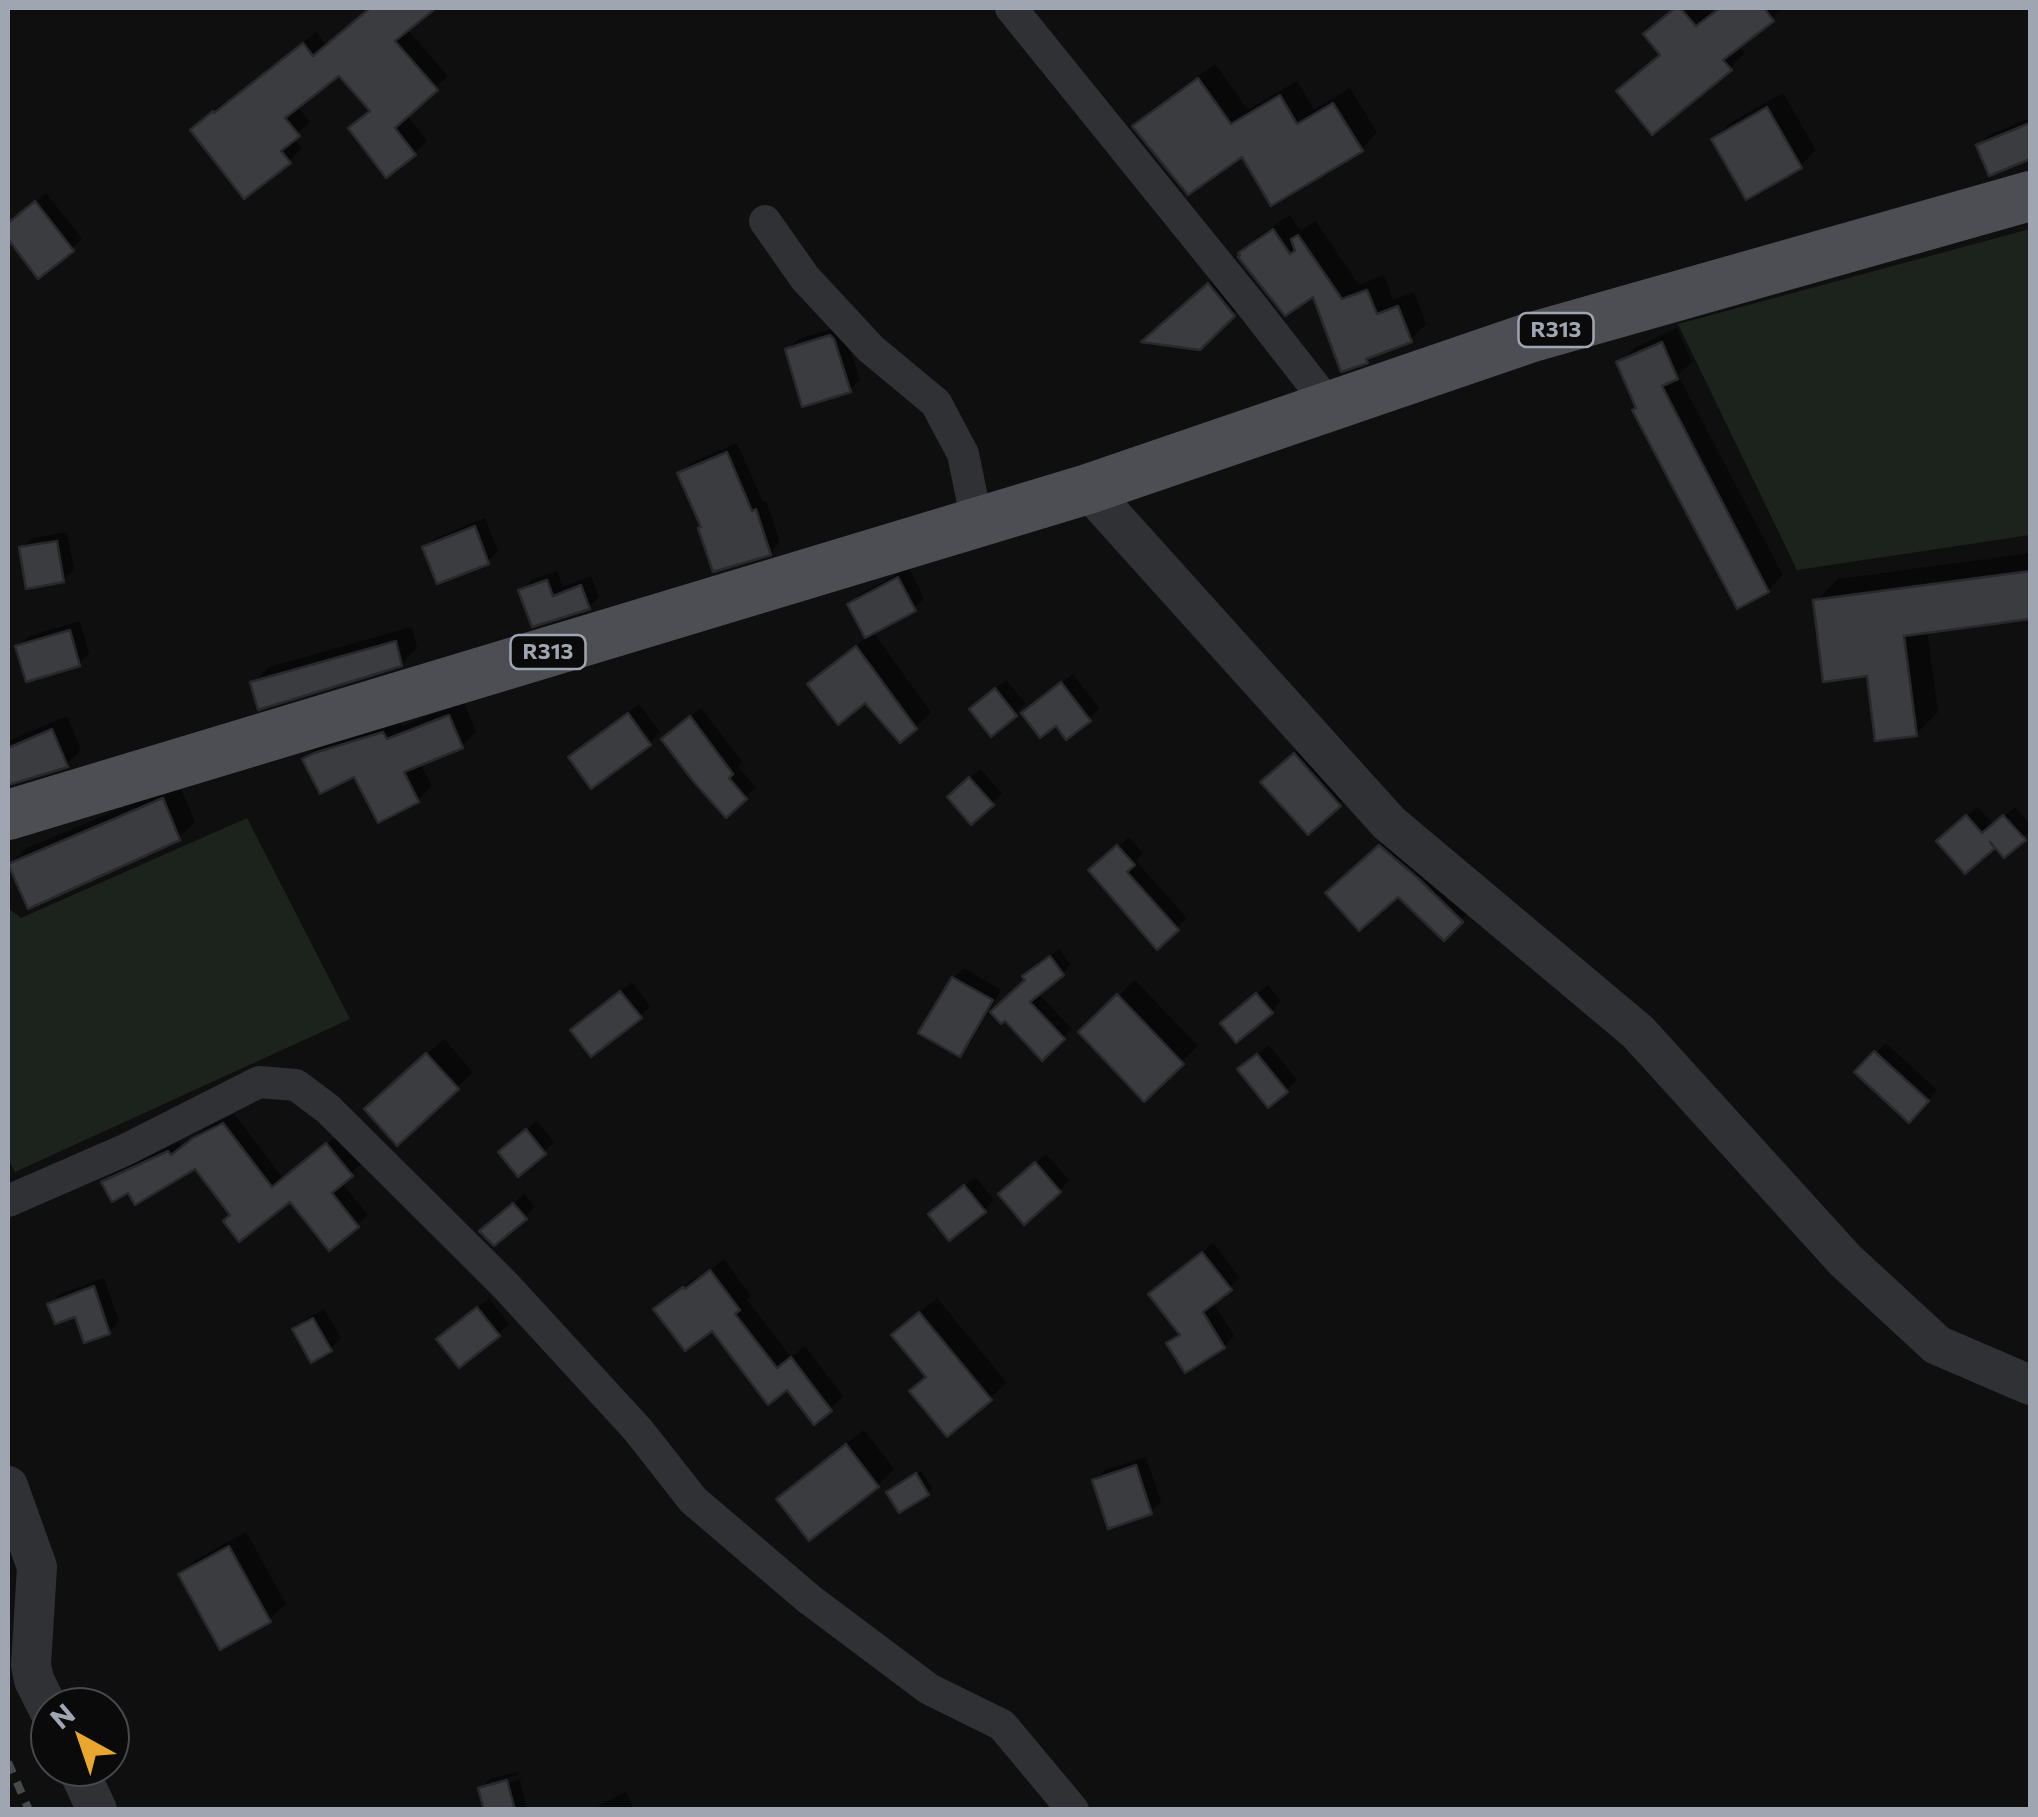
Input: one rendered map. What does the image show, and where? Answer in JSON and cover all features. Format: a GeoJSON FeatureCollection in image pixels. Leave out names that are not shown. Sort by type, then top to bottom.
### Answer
{"type":"FeatureCollection","features":[{"type":"Feature","properties":{"kind":"main road","name":"R313"},"geometry":{"type":"LineString","coordinates":[[8,815],[1088,489],[1529,338],[2030,196]]}},
{"type":"Feature","properties":{"kind":"street"},"geometry":{"type":"LineString","coordinates":[[1011,8],[1330,406]]}},
{"type":"Feature","properties":{"kind":"street"},"geometry":{"type":"LineString","coordinates":[[766,221],[805,278],[871,349],[936,403],[964,454],[977,522]]}},
{"type":"Feature","properties":{"kind":"street"},"geometry":{"type":"LineString","coordinates":[[1088,489],[1389,823],[1638,1032],[1844,1260],[1937,1345],[2030,1386]]}},
{"type":"Feature","properties":{"kind":"street"},"geometry":{"type":"LineString","coordinates":[[8,1200],[125,1150],[259,1082],[296,1085],[328,1109],[505,1285],[638,1430],[693,1500],[809,1599],[929,1689],[1002,1725],[1073,1810]]}},
{"type":"Feature","properties":{"kind":"street"},"geometry":{"type":"LineString","coordinates":[[8,1486],[38,1568],[20,1638],[38,1687]]}},
{"type":"Feature","properties":{"kind":"street"},"geometry":{"type":"LineString","coordinates":[[87,1787],[98,1810]]}},
{"type":"Feature","properties":{"kind":"shaded area"},"geometry":{"type":"Polygon","coordinates":[[[2030,229],[2030,535],[1797,570],[1678,324],[2030,229]]]}},
{"type":"Feature","properties":{"kind":"shaded area"},"geometry":{"type":"Polygon","coordinates":[[[247,818],[350,1019],[15,1172],[8,1159],[8,908],[21,918],[247,818]]]}},
{"type":"Feature","properties":{"kind":"building"},"geometry":{"type":"Polygon","coordinates":[[[370,8],[436,8],[395,41],[438,90],[395,128],[416,155],[386,178],[348,128],[370,111],[339,76],[285,118],[300,136],[281,151],[291,163],[244,199],[190,130],[303,43],[313,56],[370,8]]]}},
{"type":"Feature","properties":{"kind":"building"},"geometry":{"type":"Polygon","coordinates":[[[1680,8],[1696,26],[1720,8],[1764,8],[1774,21],[1723,60],[1732,70],[1652,135],[1616,91],[1660,55],[1643,34],[1680,8]]]}},
{"type":"Feature","properties":{"kind":"building"},"geometry":{"type":"Polygon","coordinates":[[[1198,78],[1231,124],[1280,95],[1297,124],[1333,103],[1363,151],[1271,206],[1242,157],[1188,195],[1132,126],[1198,78]]]}},
{"type":"Feature","properties":{"kind":"building"},"geometry":{"type":"Polygon","coordinates":[[[1767,107],[1802,168],[1746,200],[1711,139],[1767,107]]]}},
{"type":"Feature","properties":{"kind":"building"},"geometry":{"type":"Polygon","coordinates":[[[2030,123],[2030,159],[1989,176],[1976,145],[2030,123]]]}},
{"type":"Feature","properties":{"kind":"building"},"geometry":{"type":"Polygon","coordinates":[[[35,201],[74,251],[38,279],[8,239],[8,223],[35,201]]]}},
{"type":"Feature","properties":{"kind":"building"},"geometry":{"type":"Polygon","coordinates":[[[1273,229],[1290,254],[1295,251],[1291,239],[1298,235],[1342,299],[1367,290],[1377,314],[1398,306],[1412,342],[1341,372],[1313,297],[1285,316],[1238,257],[1238,253],[1273,229]]]}},
{"type":"Feature","properties":{"kind":"building"},"geometry":{"type":"Polygon","coordinates":[[[1208,283],[1235,316],[1200,350],[1141,342],[1208,283]]]}},
{"type":"Feature","properties":{"kind":"building"},"geometry":{"type":"Polygon","coordinates":[[[830,335],[851,392],[802,407],[785,349],[830,335]]]}},
{"type":"Feature","properties":{"kind":"building"},"geometry":{"type":"Polygon","coordinates":[[[1662,342],[1678,379],[1662,386],[1769,592],[1737,609],[1632,410],[1636,408],[1616,362],[1662,342]]]}},
{"type":"Feature","properties":{"kind":"building"},"geometry":{"type":"Polygon","coordinates":[[[727,452],[752,511],[756,509],[771,555],[713,572],[698,528],[701,527],[677,473],[727,452]]]}},
{"type":"Feature","properties":{"kind":"building"},"geometry":{"type":"Polygon","coordinates":[[[475,526],[489,564],[437,584],[422,547],[475,526]]]}},
{"type":"Feature","properties":{"kind":"building"},"geometry":{"type":"Polygon","coordinates":[[[57,541],[64,582],[26,589],[19,547],[57,541]]]}},
{"type":"Feature","properties":{"kind":"building"},"geometry":{"type":"Polygon","coordinates":[[[2030,571],[2030,619],[1904,636],[1917,736],[1875,741],[1867,676],[1823,682],[1813,600],[2030,571]]]}},
{"type":"Feature","properties":{"kind":"building"},"geometry":{"type":"Polygon","coordinates":[[[898,577],[916,611],[865,638],[847,604],[898,577]]]}},
{"type":"Feature","properties":{"kind":"building"},"geometry":{"type":"Polygon","coordinates":[[[547,580],[553,596],[581,585],[590,609],[532,627],[518,590],[547,580]]]}},
{"type":"Feature","properties":{"kind":"building"},"geometry":{"type":"Polygon","coordinates":[[[70,630],[80,666],[26,682],[15,646],[70,630]]]}},
{"type":"Feature","properties":{"kind":"building"},"geometry":{"type":"Polygon","coordinates":[[[396,641],[402,666],[258,710],[250,682],[396,641]]]}},
{"type":"Feature","properties":{"kind":"building"},"geometry":{"type":"Polygon","coordinates":[[[856,646],[917,729],[900,743],[865,703],[838,725],[807,684],[856,646]]]}},
{"type":"Feature","properties":{"kind":"building"},"geometry":{"type":"Polygon","coordinates":[[[1061,682],[1091,721],[1066,740],[1056,726],[1040,738],[1021,713],[1061,682]]]}},
{"type":"Feature","properties":{"kind":"building"},"geometry":{"type":"Polygon","coordinates":[[[995,688],[1017,716],[991,737],[969,709],[995,688]]]}},
{"type":"Feature","properties":{"kind":"building"},"geometry":{"type":"Polygon","coordinates":[[[628,713],[651,745],[591,789],[568,757],[628,713]]]}},
{"type":"Feature","properties":{"kind":"building"},"geometry":{"type":"Polygon","coordinates":[[[449,715],[463,748],[404,772],[419,802],[378,823],[354,777],[320,794],[302,759],[383,732],[387,739],[449,715]]]}},
{"type":"Feature","properties":{"kind":"building"},"geometry":{"type":"Polygon","coordinates":[[[690,716],[747,799],[726,818],[661,739],[690,716]]]}},
{"type":"Feature","properties":{"kind":"building"},"geometry":{"type":"Polygon","coordinates":[[[52,729],[68,767],[8,785],[8,748],[52,729]]]}},
{"type":"Feature","properties":{"kind":"building"},"geometry":{"type":"Polygon","coordinates":[[[1294,753],[1341,806],[1308,835],[1260,782],[1294,753]]]}},
{"type":"Feature","properties":{"kind":"building"},"geometry":{"type":"Polygon","coordinates":[[[969,777],[994,805],[971,825],[947,797],[969,777]]]}},
{"type":"Feature","properties":{"kind":"building"},"geometry":{"type":"Polygon","coordinates":[[[163,798],[180,840],[28,909],[8,864],[163,798]]]}},
{"type":"Feature","properties":{"kind":"building"},"geometry":{"type":"Polygon","coordinates":[[[1966,815],[1982,833],[2003,815],[2026,840],[2004,858],[1990,842],[1995,848],[1965,874],[1936,841],[1966,815]]]}},
{"type":"Feature","properties":{"kind":"building"},"geometry":{"type":"Polygon","coordinates":[[[1117,845],[1135,865],[1127,872],[1179,930],[1157,950],[1088,870],[1117,845]]]}},
{"type":"Feature","properties":{"kind":"building"},"geometry":{"type":"Polygon","coordinates":[[[1379,845],[1463,922],[1444,941],[1398,897],[1359,931],[1325,893],[1379,845]]]}},
{"type":"Feature","properties":{"kind":"building"},"geometry":{"type":"Polygon","coordinates":[[[1050,956],[1064,975],[1030,1002],[1065,1039],[1042,1061],[1005,1021],[1001,1024],[990,1012],[1025,980],[1022,976],[1050,956]]]}},
{"type":"Feature","properties":{"kind":"building"},"geometry":{"type":"Polygon","coordinates":[[[952,977],[993,1000],[960,1057],[918,1033],[952,977]]]}},
{"type":"Feature","properties":{"kind":"building"},"geometry":{"type":"Polygon","coordinates":[[[620,991],[642,1018],[591,1057],[570,1030],[620,991]]]}},
{"type":"Feature","properties":{"kind":"building"},"geometry":{"type":"Polygon","coordinates":[[[1256,993],[1273,1013],[1236,1043],[1220,1023],[1256,993]]]}},
{"type":"Feature","properties":{"kind":"building"},"geometry":{"type":"Polygon","coordinates":[[[1117,994],[1184,1064],[1144,1102],[1078,1032],[1117,994]]]}},
{"type":"Feature","properties":{"kind":"building"},"geometry":{"type":"Polygon","coordinates":[[[1874,1051],[1929,1101],[1909,1123],[1854,1072],[1874,1051]]]}},
{"type":"Feature","properties":{"kind":"building"},"geometry":{"type":"Polygon","coordinates":[[[426,1053],[459,1089],[397,1146],[364,1109],[426,1053]]]}},
{"type":"Feature","properties":{"kind":"building"},"geometry":{"type":"Polygon","coordinates":[[[1257,1054],[1288,1092],[1268,1108],[1237,1069],[1257,1054]]]}},
{"type":"Feature","properties":{"kind":"building"},"geometry":{"type":"Polygon","coordinates":[[[223,1123],[272,1187],[326,1143],[353,1176],[332,1193],[359,1227],[329,1251],[290,1202],[239,1242],[223,1221],[230,1215],[195,1169],[135,1205],[128,1193],[112,1202],[101,1182],[168,1151],[171,1155],[223,1123]]]}},
{"type":"Feature","properties":{"kind":"building"},"geometry":{"type":"Polygon","coordinates":[[[526,1129],[546,1154],[518,1177],[498,1152],[526,1129]]]}},
{"type":"Feature","properties":{"kind":"building"},"geometry":{"type":"Polygon","coordinates":[[[1035,1162],[1061,1192],[1024,1225],[998,1194],[1035,1162]]]}},
{"type":"Feature","properties":{"kind":"building"},"geometry":{"type":"Polygon","coordinates":[[[964,1185],[986,1212],[949,1241],[928,1214],[964,1185]]]}},
{"type":"Feature","properties":{"kind":"building"},"geometry":{"type":"Polygon","coordinates":[[[513,1203],[527,1219],[494,1246],[479,1231],[513,1203]]]}},
{"type":"Feature","properties":{"kind":"building"},"geometry":{"type":"Polygon","coordinates":[[[1202,1252],[1232,1290],[1203,1312],[1225,1348],[1185,1373],[1166,1343],[1180,1335],[1148,1294],[1202,1252]]]}},
{"type":"Feature","properties":{"kind":"building"},"geometry":{"type":"Polygon","coordinates":[[[710,1270],[740,1310],[735,1314],[777,1368],[791,1357],[832,1411],[814,1425],[787,1390],[768,1405],[712,1331],[685,1351],[653,1309],[710,1270]]]}},
{"type":"Feature","properties":{"kind":"building"},"geometry":{"type":"Polygon","coordinates":[[[94,1286],[110,1334],[84,1343],[75,1317],[55,1324],[47,1304],[94,1286]]]}},
{"type":"Feature","properties":{"kind":"building"},"geometry":{"type":"Polygon","coordinates":[[[477,1307],[500,1336],[459,1368],[436,1339],[477,1307]]]}},
{"type":"Feature","properties":{"kind":"building"},"geometry":{"type":"Polygon","coordinates":[[[919,1312],[992,1400],[947,1437],[909,1391],[926,1377],[891,1335],[919,1312]]]}},
{"type":"Feature","properties":{"kind":"building"},"geometry":{"type":"Polygon","coordinates":[[[313,1318],[332,1351],[311,1363],[292,1329],[313,1318]]]}},
{"type":"Feature","properties":{"kind":"building"},"geometry":{"type":"Polygon","coordinates":[[[846,1444],[879,1487],[809,1541],[776,1499],[846,1444]]]}},
{"type":"Feature","properties":{"kind":"building"},"geometry":{"type":"Polygon","coordinates":[[[1136,1465],[1152,1514],[1108,1529],[1092,1480],[1136,1465]]]}},
{"type":"Feature","properties":{"kind":"building"},"geometry":{"type":"Polygon","coordinates":[[[916,1473],[929,1495],[899,1513],[886,1492],[916,1473]]]}},
{"type":"Feature","properties":{"kind":"building"},"geometry":{"type":"Polygon","coordinates":[[[229,1546],[271,1622],[220,1650],[178,1574],[229,1546]]]}},
{"type":"Feature","properties":{"kind":"building"},"geometry":{"type":"Polygon","coordinates":[[[507,1780],[515,1810],[484,1810],[478,1788],[507,1780]]]}},
{"type":"Feature","properties":{"kind":"railway"},"geometry":{"type":"LineString","coordinates":[[8,1762],[29,1810]]}}]}
